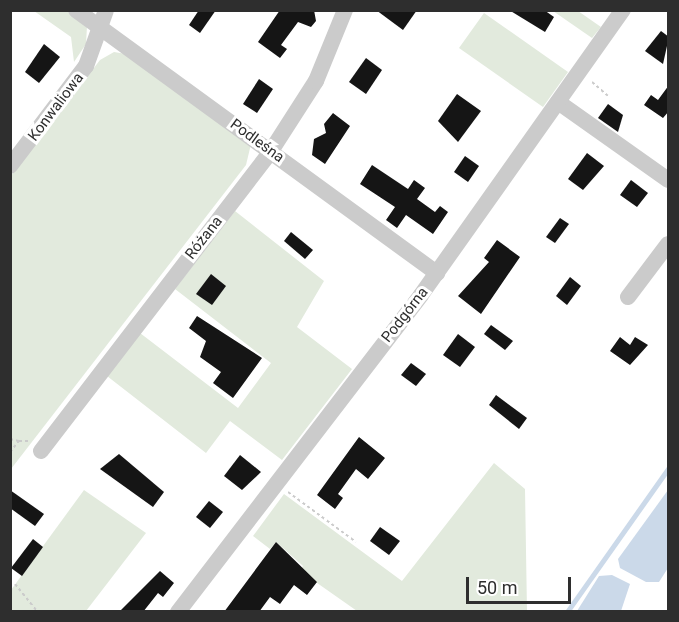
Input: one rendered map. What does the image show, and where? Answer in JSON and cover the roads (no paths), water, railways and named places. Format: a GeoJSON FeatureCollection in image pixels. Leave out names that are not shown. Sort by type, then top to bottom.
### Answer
{"type":"FeatureCollection","features":[{"type":"Feature","properties":{"kind":"street","name":"Podleśna"},"geometry":{"type":"LineString","coordinates":[[76,10],[437,273]]}},
{"type":"Feature","properties":{"kind":"street","name":"Konwaliowa"},"geometry":{"type":"LineString","coordinates":[[10,166],[86,66],[106,10]]}},
{"type":"Feature","properties":{"kind":"street","name":"Różana"},"geometry":{"type":"LineString","coordinates":[[41,451],[271,151],[315,81],[345,10]]}},
{"type":"Feature","properties":{"kind":"street","name":"Podgórna"},"geometry":{"type":"LineString","coordinates":[[178,612],[274,482],[437,273],[622,10]]}},
{"type":"Feature","properties":{"kind":"street"},"geometry":{"type":"LineString","coordinates":[[558,102],[669,180]]}},
{"type":"Feature","properties":{"kind":"street"},"geometry":{"type":"LineString","coordinates":[[628,297],[669,244]]}},
{"type":"Feature","properties":{"kind":"water"},"geometry":{"type":"Polygon","coordinates":[[[668,490],[668,568],[659,582],[646,582],[620,568],[618,559],[668,490]]]}},
{"type":"Feature","properties":{"kind":"water"},"geometry":{"type":"Polygon","coordinates":[[[612,575],[630,584],[621,611],[577,611],[599,576],[612,575]]]}},
{"type":"Feature","properties":{"kind":"waterway"},"geometry":{"type":"LineString","coordinates":[[567,612],[668,469]]}}]}
